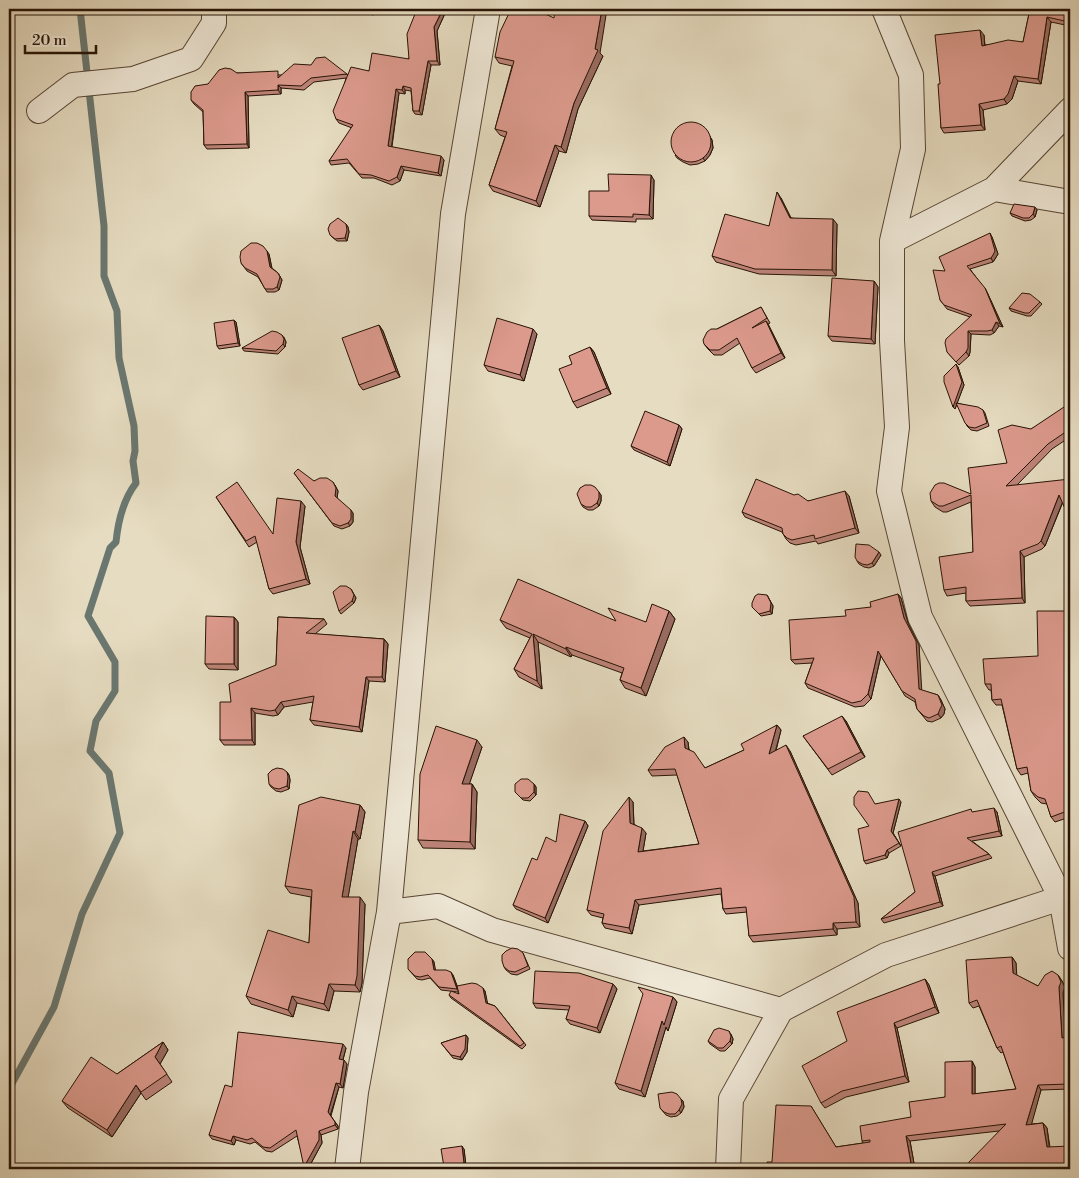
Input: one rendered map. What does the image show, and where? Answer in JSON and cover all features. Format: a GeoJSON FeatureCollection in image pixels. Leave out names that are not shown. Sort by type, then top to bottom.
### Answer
{"type":"FeatureCollection","features":[{"type":"Feature","properties":{"kind":"street"},"geometry":{"type":"LineString","coordinates":[[39,111],[73,85],[133,79],[191,59],[214,23],[214,9]]}},
{"type":"Feature","properties":{"kind":"street"},"geometry":{"type":"LineString","coordinates":[[347,1169],[356,1092],[389,912],[453,214],[488,9]]}},
{"type":"Feature","properties":{"kind":"street"},"geometry":{"type":"LineString","coordinates":[[884,9],[911,75],[913,149],[892,241],[892,341],[897,427],[889,491],[920,617],[1066,897],[1070,948]]}},
{"type":"Feature","properties":{"kind":"street"},"geometry":{"type":"LineString","coordinates":[[892,241],[994,189],[1070,110]]}},
{"type":"Feature","properties":{"kind":"street"},"geometry":{"type":"LineString","coordinates":[[994,189],[1070,202]]}},
{"type":"Feature","properties":{"kind":"street"},"geometry":{"type":"LineString","coordinates":[[728,1169],[731,1099],[781,1010],[886,956],[1066,897]]}},
{"type":"Feature","properties":{"kind":"street"},"geometry":{"type":"LineString","coordinates":[[389,912],[438,906],[492,930],[781,1010]]}},
{"type":"Feature","properties":{"kind":"building"},"geometry":{"type":"Polygon","coordinates":[[[417,9],[443,9],[434,27],[437,61],[428,61],[419,111],[413,111],[411,88],[403,86],[402,90],[396,89],[388,146],[441,156],[438,173],[401,166],[397,177],[389,181],[371,175],[359,174],[347,159],[329,161],[353,125],[336,119],[333,111],[351,67],[369,71],[372,53],[409,59],[407,34],[417,9]]]}},
{"type":"Feature","properties":{"kind":"building"},"geometry":{"type":"Polygon","coordinates":[[[511,9],[535,9],[554,18],[555,9],[602,9],[595,49],[598,50],[574,103],[561,147],[555,145],[536,201],[489,185],[507,132],[495,129],[514,61],[495,57],[500,32],[511,9]]]}},
{"type":"Feature","properties":{"kind":"building"},"geometry":{"type":"Polygon","coordinates":[[[1030,9],[1070,9],[1069,22],[1047,17],[1038,79],[1014,76],[1008,94],[1004,99],[979,104],[981,125],[941,128],[938,84],[940,84],[935,35],[980,30],[982,46],[1008,40],[1023,42],[1030,9]]]}},
{"type":"Feature","properties":{"kind":"building"},"geometry":{"type":"Polygon","coordinates":[[[325,57],[347,74],[311,78],[301,86],[278,85],[278,90],[245,92],[247,144],[204,145],[203,110],[191,100],[191,92],[195,86],[208,84],[219,70],[225,68],[237,73],[278,71],[278,78],[294,64],[311,65],[316,58],[325,57]]]}},
{"type":"Feature","properties":{"kind":"building"},"geometry":{"type":"Polygon","coordinates":[[[691,122],[705,128],[711,142],[705,156],[691,162],[677,156],[671,142],[677,128],[691,122]]]}},
{"type":"Feature","properties":{"kind":"building"},"geometry":{"type":"Polygon","coordinates":[[[608,174],[651,175],[649,215],[633,214],[633,217],[589,216],[589,191],[609,191],[608,174]]]}},
{"type":"Feature","properties":{"kind":"building"},"geometry":{"type":"Polygon","coordinates":[[[777,192],[790,218],[833,219],[832,270],[755,269],[712,256],[725,214],[769,226],[777,192]]]}},
{"type":"Feature","properties":{"kind":"building"},"geometry":{"type":"Polygon","coordinates":[[[1014,204],[1035,207],[1033,214],[1029,218],[1023,218],[1010,213],[1014,204]]]}},
{"type":"Feature","properties":{"kind":"building"},"geometry":{"type":"Polygon","coordinates":[[[338,218],[346,224],[347,230],[345,238],[335,239],[330,235],[328,229],[330,224],[338,218]]]}},
{"type":"Feature","properties":{"kind":"building"},"geometry":{"type":"Polygon","coordinates":[[[990,233],[995,251],[991,258],[967,266],[985,288],[1000,324],[996,322],[992,330],[968,331],[968,348],[956,362],[947,352],[946,339],[972,315],[944,305],[940,300],[933,270],[945,271],[939,257],[990,233]]]}},
{"type":"Feature","properties":{"kind":"building"},"geometry":{"type":"Polygon","coordinates":[[[251,243],[263,246],[267,251],[270,267],[280,277],[277,287],[265,289],[257,274],[245,268],[241,263],[241,251],[251,243]]]}},
{"type":"Feature","properties":{"kind":"building"},"geometry":{"type":"Polygon","coordinates":[[[832,278],[874,281],[871,339],[828,336],[832,278]]]}},
{"type":"Feature","properties":{"kind":"building"},"geometry":{"type":"Polygon","coordinates":[[[1022,293],[1030,294],[1040,302],[1029,313],[1009,308],[1022,293]]]}},
{"type":"Feature","properties":{"kind":"building"},"geometry":{"type":"Polygon","coordinates":[[[761,307],[767,318],[752,328],[766,321],[781,353],[752,368],[737,338],[719,350],[710,350],[704,344],[703,340],[711,329],[717,329],[761,307]]]}},
{"type":"Feature","properties":{"kind":"building"},"geometry":{"type":"Polygon","coordinates":[[[497,318],[533,329],[520,375],[484,365],[497,318]]]}},
{"type":"Feature","properties":{"kind":"building"},"geometry":{"type":"Polygon","coordinates":[[[234,320],[238,343],[217,346],[214,323],[234,320]]]}},
{"type":"Feature","properties":{"kind":"building"},"geometry":{"type":"Polygon","coordinates":[[[379,325],[396,371],[359,385],[342,338],[379,325]]]}},
{"type":"Feature","properties":{"kind":"building"},"geometry":{"type":"Polygon","coordinates":[[[272,331],[282,335],[284,339],[283,344],[276,351],[242,348],[272,331]]]}},
{"type":"Feature","properties":{"kind":"building"},"geometry":{"type":"Polygon","coordinates":[[[590,347],[607,388],[573,402],[559,369],[572,364],[569,356],[590,347]]]}},
{"type":"Feature","properties":{"kind":"building"},"geometry":{"type":"Polygon","coordinates":[[[956,364],[962,382],[953,407],[944,382],[944,376],[956,364]]]}},
{"type":"Feature","properties":{"kind":"building"},"geometry":{"type":"Polygon","coordinates":[[[956,403],[978,407],[983,410],[987,423],[975,428],[969,427],[965,423],[956,403]]]}},
{"type":"Feature","properties":{"kind":"building"},"geometry":{"type":"Polygon","coordinates":[[[1067,405],[1070,415],[1070,429],[1048,444],[1006,486],[1070,479],[1070,520],[1059,495],[1041,541],[1020,551],[1022,598],[966,601],[966,587],[944,590],[939,557],[973,552],[971,495],[939,506],[931,501],[930,493],[935,485],[944,483],[971,494],[968,468],[1007,463],[998,430],[1012,425],[1031,429],[1067,405]]]}},
{"type":"Feature","properties":{"kind":"building"},"geometry":{"type":"Polygon","coordinates":[[[645,411],[679,425],[667,462],[631,446],[645,411]]]}},
{"type":"Feature","properties":{"kind":"building"},"geometry":{"type":"Polygon","coordinates":[[[298,469],[314,481],[320,478],[327,478],[333,482],[336,488],[335,496],[351,510],[351,519],[348,523],[340,526],[332,523],[294,473],[298,469]]]}},
{"type":"Feature","properties":{"kind":"building"},"geometry":{"type":"Polygon","coordinates":[[[756,479],[794,495],[798,494],[808,501],[845,491],[855,528],[815,539],[814,535],[792,540],[787,538],[783,534],[782,528],[742,512],[756,479]]]}},
{"type":"Feature","properties":{"kind":"building"},"geometry":{"type":"Polygon","coordinates":[[[237,482],[273,534],[277,498],[301,501],[296,542],[306,579],[269,589],[255,536],[246,541],[216,497],[237,482]]]}},
{"type":"Feature","properties":{"kind":"building"},"geometry":{"type":"Polygon","coordinates":[[[585,485],[595,487],[599,492],[597,503],[591,507],[581,504],[577,494],[580,488],[585,485]]]}},
{"type":"Feature","properties":{"kind":"building"},"geometry":{"type":"Polygon","coordinates":[[[856,544],[869,545],[879,552],[872,563],[867,565],[857,561],[855,557],[856,544]]]}},
{"type":"Feature","properties":{"kind":"building"},"geometry":{"type":"Polygon","coordinates":[[[518,579],[616,621],[608,608],[646,622],[652,604],[669,611],[641,688],[620,680],[624,668],[566,647],[566,649],[533,634],[537,681],[514,669],[532,634],[500,620],[518,579]]]}},
{"type":"Feature","properties":{"kind":"building"},"geometry":{"type":"Polygon","coordinates":[[[340,586],[346,586],[351,589],[354,595],[352,601],[339,611],[333,592],[340,586]]]}},
{"type":"Feature","properties":{"kind":"building"},"geometry":{"type":"Polygon","coordinates":[[[758,594],[767,595],[771,603],[770,611],[759,614],[752,607],[755,596],[758,594]]]}},
{"type":"Feature","properties":{"kind":"building"},"geometry":{"type":"Polygon","coordinates":[[[898,594],[904,618],[916,641],[919,689],[938,695],[942,705],[938,714],[929,718],[917,709],[915,699],[902,691],[878,651],[868,694],[861,701],[852,703],[805,683],[814,658],[791,660],[789,620],[846,616],[845,610],[871,607],[870,602],[898,594]]]}},
{"type":"Feature","properties":{"kind":"building"},"geometry":{"type":"Polygon","coordinates":[[[1037,611],[1069,611],[1070,810],[1051,817],[1045,799],[1038,797],[1031,791],[1027,767],[1017,769],[1001,699],[992,700],[991,684],[985,684],[983,659],[1038,656],[1037,611]]]}},
{"type":"Feature","properties":{"kind":"building"},"geometry":{"type":"Polygon","coordinates":[[[206,616],[234,617],[234,664],[205,664],[206,616]]]}},
{"type":"Feature","properties":{"kind":"building"},"geometry":{"type":"Polygon","coordinates":[[[278,617],[324,619],[306,633],[384,639],[382,677],[366,677],[359,727],[310,720],[314,696],[281,702],[275,710],[270,711],[251,708],[252,740],[220,740],[220,702],[231,702],[229,684],[276,665],[278,617]]]}},
{"type":"Feature","properties":{"kind":"building"},"geometry":{"type":"Polygon","coordinates":[[[842,716],[861,752],[828,769],[803,736],[842,716]]]}},
{"type":"Feature","properties":{"kind":"building"},"geometry":{"type":"Polygon","coordinates":[[[777,725],[769,754],[786,745],[854,897],[856,922],[833,923],[833,929],[749,936],[746,907],[723,909],[721,888],[635,900],[629,928],[602,923],[604,914],[587,910],[603,831],[629,797],[630,823],[642,828],[638,852],[699,844],[675,769],[648,770],[665,747],[684,737],[685,748],[694,752],[705,768],[744,750],[741,744],[777,725]]]}},
{"type":"Feature","properties":{"kind":"building"},"geometry":{"type":"Polygon","coordinates":[[[436,726],[477,740],[462,784],[472,784],[470,842],[418,840],[420,774],[436,726]]]}},
{"type":"Feature","properties":{"kind":"building"},"geometry":{"type":"Polygon","coordinates":[[[277,768],[287,772],[288,777],[287,786],[279,789],[269,784],[268,774],[277,768]]]}},
{"type":"Feature","properties":{"kind":"building"},"geometry":{"type":"Polygon","coordinates":[[[521,779],[528,779],[534,784],[534,792],[528,798],[521,798],[515,792],[515,784],[521,779]]]}},
{"type":"Feature","properties":{"kind":"building"},"geometry":{"type":"Polygon","coordinates":[[[858,791],[868,792],[875,804],[899,799],[891,831],[899,843],[887,850],[885,855],[864,861],[858,829],[869,826],[854,805],[854,797],[858,791]]]}},
{"type":"Feature","properties":{"kind":"building"},"geometry":{"type":"Polygon","coordinates":[[[321,797],[360,805],[355,832],[353,831],[342,897],[360,897],[357,976],[355,985],[329,984],[324,1004],[292,996],[288,1010],[246,996],[268,930],[309,943],[312,890],[285,886],[299,805],[321,797]]]}},
{"type":"Feature","properties":{"kind":"building"},"geometry":{"type":"Polygon","coordinates":[[[994,808],[999,831],[967,838],[989,854],[932,872],[940,902],[881,919],[915,892],[898,832],[971,809],[972,812],[994,808]]]}},
{"type":"Feature","properties":{"kind":"building"},"geometry":{"type":"Polygon","coordinates":[[[560,814],[585,821],[545,918],[513,905],[532,858],[537,860],[546,837],[556,842],[560,814]]]}},
{"type":"Feature","properties":{"kind":"building"},"geometry":{"type":"Polygon","coordinates":[[[512,948],[518,949],[523,953],[528,966],[515,972],[509,971],[504,967],[502,961],[502,955],[512,948]]]}},
{"type":"Feature","properties":{"kind":"building"},"geometry":{"type":"Polygon","coordinates":[[[415,952],[425,952],[432,959],[434,970],[451,972],[457,989],[439,987],[428,975],[415,976],[408,969],[408,959],[415,952]]]}},
{"type":"Feature","properties":{"kind":"building"},"geometry":{"type":"Polygon","coordinates":[[[1012,957],[1013,973],[1038,986],[1045,975],[1052,971],[1058,975],[1061,982],[1059,987],[1062,1038],[1067,1037],[1070,1084],[1038,1085],[1026,1125],[1043,1123],[1047,1147],[1070,1146],[1070,1169],[968,1169],[969,1162],[1006,1124],[906,1136],[912,1169],[819,1169],[811,1166],[809,1169],[767,1169],[767,1162],[772,1162],[776,1105],[811,1106],[836,1147],[870,1142],[870,1140],[862,1141],[860,1126],[911,1117],[909,1102],[945,1097],[945,1062],[972,1061],[972,1094],[1016,1089],[1001,1046],[997,1048],[977,1000],[969,1003],[966,960],[1012,957]]]}},
{"type":"Feature","properties":{"kind":"building"},"geometry":{"type":"Polygon","coordinates":[[[535,971],[579,973],[613,984],[597,1028],[566,1019],[570,1006],[533,1003],[535,971]]]}},
{"type":"Feature","properties":{"kind":"building"},"geometry":{"type":"Polygon","coordinates":[[[925,979],[935,1007],[894,1023],[905,1076],[842,1091],[821,1103],[802,1066],[847,1041],[837,1012],[925,979]]]}},
{"type":"Feature","properties":{"kind":"building"},"geometry":{"type":"Polygon","coordinates":[[[472,983],[483,988],[486,1003],[495,1006],[524,1043],[520,1046],[449,995],[451,991],[459,994],[457,986],[472,983]]]}},
{"type":"Feature","properties":{"kind":"building"},"geometry":{"type":"Polygon","coordinates":[[[638,987],[673,997],[664,1025],[662,1021],[641,1091],[615,1083],[643,994],[638,987]]]}},
{"type":"Feature","properties":{"kind":"building"},"geometry":{"type":"Polygon","coordinates":[[[719,1028],[729,1031],[731,1036],[730,1041],[723,1048],[718,1048],[708,1041],[714,1030],[719,1028]]]}},
{"type":"Feature","properties":{"kind":"building"},"geometry":{"type":"Polygon","coordinates":[[[238,1032],[343,1044],[339,1059],[344,1060],[340,1084],[336,1083],[328,1112],[335,1125],[319,1131],[319,1140],[304,1167],[296,1130],[270,1148],[263,1147],[252,1138],[247,1140],[233,1136],[231,1141],[209,1135],[225,1085],[232,1087],[238,1032]]]}},
{"type":"Feature","properties":{"kind":"building"},"geometry":{"type":"Polygon","coordinates":[[[466,1035],[465,1049],[460,1057],[451,1055],[441,1043],[466,1035]]]}},
{"type":"Feature","properties":{"kind":"building"},"geometry":{"type":"Polygon","coordinates":[[[163,1042],[155,1057],[167,1074],[141,1092],[136,1085],[107,1130],[62,1101],[91,1057],[117,1074],[163,1042]]]}},
{"type":"Feature","properties":{"kind":"building"},"geometry":{"type":"Polygon","coordinates":[[[672,1092],[677,1094],[682,1104],[675,1114],[669,1114],[660,1108],[658,1094],[672,1092]]]}},
{"type":"Feature","properties":{"kind":"building"},"geometry":{"type":"Polygon","coordinates":[[[462,1146],[464,1163],[444,1167],[441,1149],[462,1146]]]}},
{"type":"Feature","properties":{"kind":"waterway"},"geometry":{"type":"LineString","coordinates":[[9,1089],[54,1007],[82,914],[120,833],[109,773],[90,751],[96,721],[115,691],[115,662],[88,616],[110,548],[116,542],[124,504],[136,483],[133,461],[135,451],[134,426],[119,358],[117,311],[104,276],[104,226],[80,9]]}}]}
